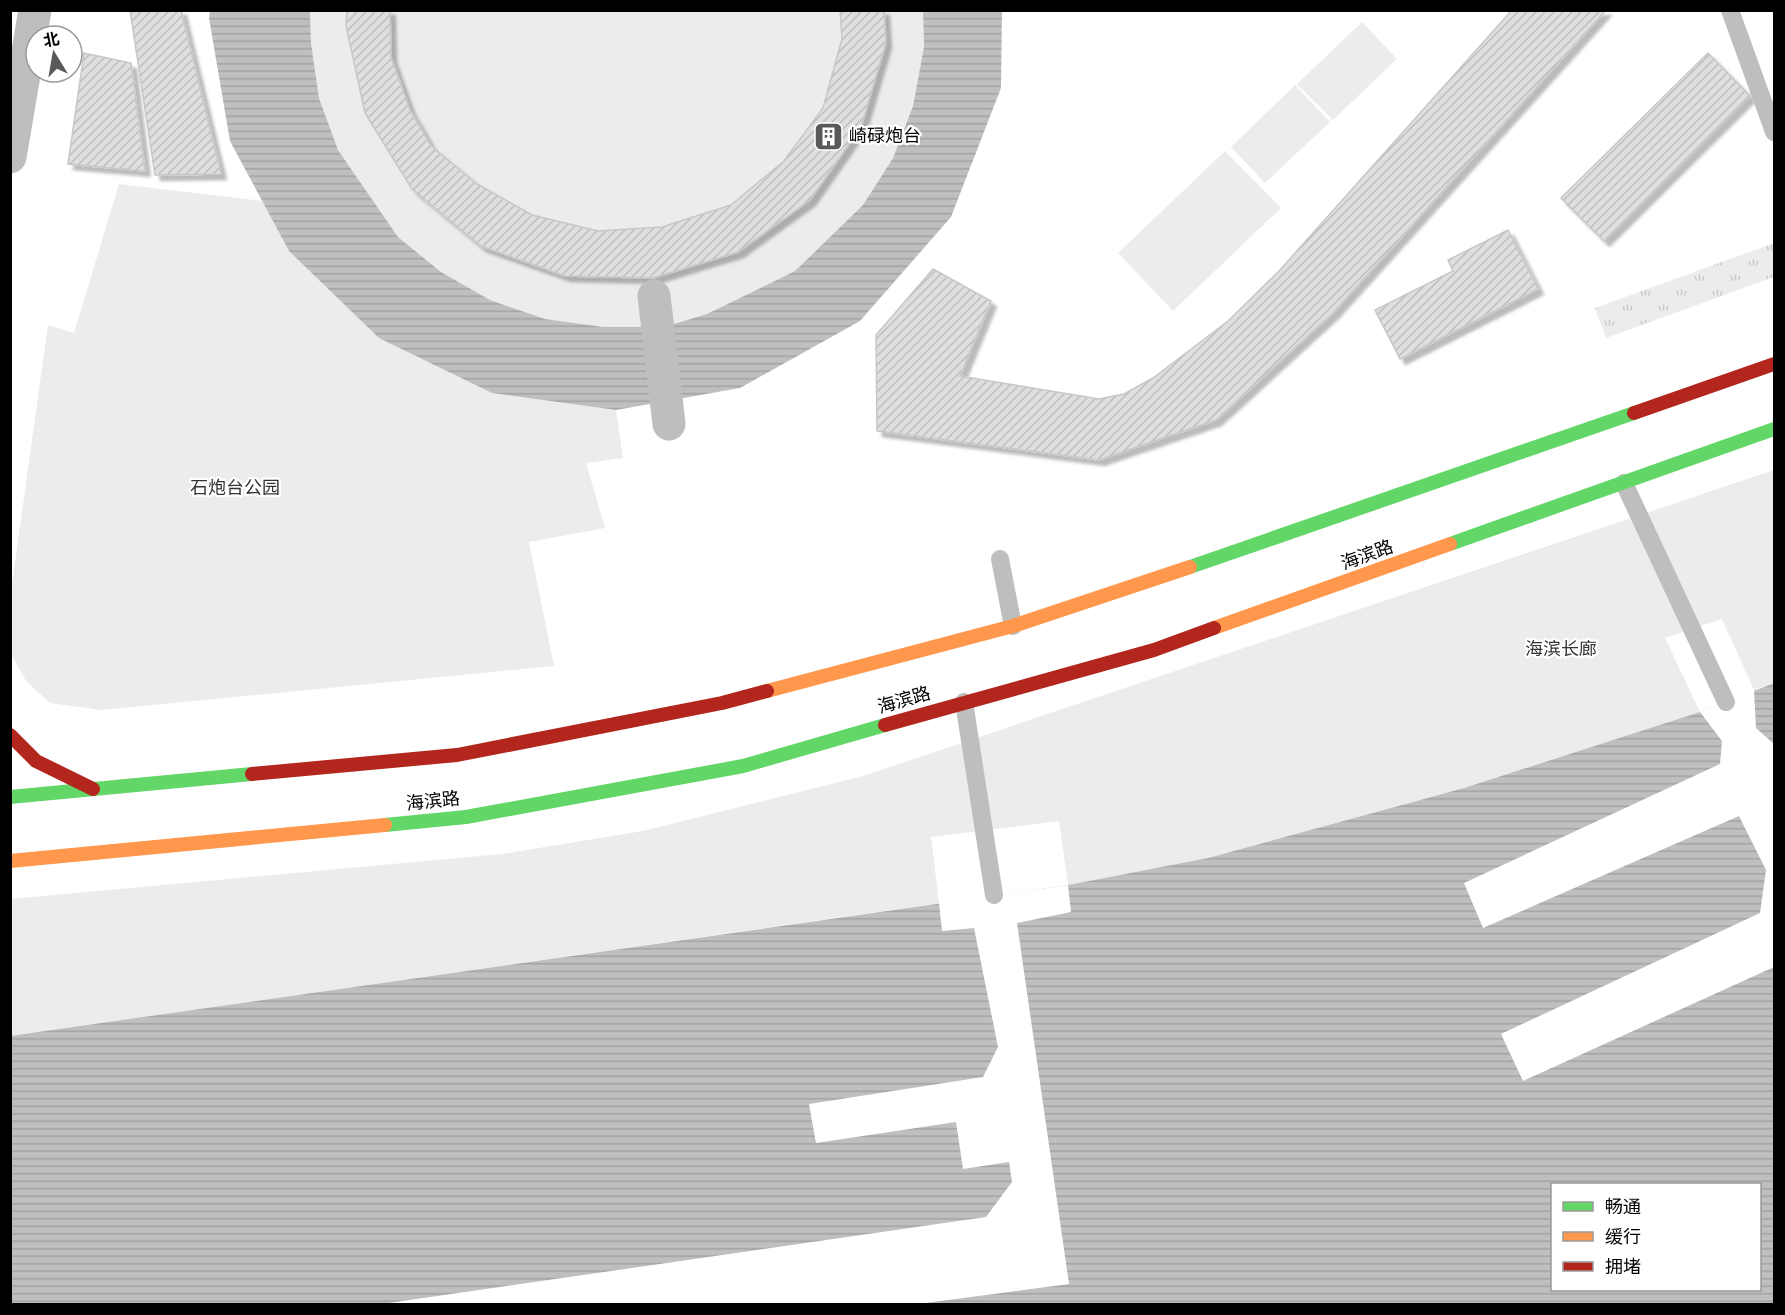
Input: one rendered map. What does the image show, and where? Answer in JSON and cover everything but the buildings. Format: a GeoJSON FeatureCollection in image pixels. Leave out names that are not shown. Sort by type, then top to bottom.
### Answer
{"type":"FeatureCollection","features":[{"type":"Feature","properties":{"kind":"main road"},"geometry":{"type":"LineString","coordinates":[[10,796],[457,755],[722,703],[1013,626],[1138,585],[1774,364]]}},
{"type":"Feature","properties":{"kind":"main road","name":"海滨路"},"geometry":{"type":"LineString","coordinates":[[10,861],[466,817],[743,766],[1154,650],[1774,429]]}},
{"type":"Feature","properties":{"kind":"main road"},"geometry":{"type":"LineString","coordinates":[[10,735],[36,761],[93,789]]}},
{"type":"Feature","properties":{"kind":"street"},"geometry":{"type":"LineString","coordinates":[[10,157],[35,10]]}},
{"type":"Feature","properties":{"kind":"street"},"geometry":{"type":"LineString","coordinates":[[654,296],[669,424]]}},
{"type":"Feature","properties":{"kind":"lane"},"geometry":{"type":"LineString","coordinates":[[1730,10],[1774,132]]}},
{"type":"Feature","properties":{"kind":"lane"},"geometry":{"type":"LineString","coordinates":[[1624,483],[1726,702]]}},
{"type":"Feature","properties":{"kind":"lane"},"geometry":{"type":"LineString","coordinates":[[1000,559],[1013,626]]}},
{"type":"Feature","properties":{"kind":"lane"},"geometry":{"type":"LineString","coordinates":[[964,702],[994,895]]}},
{"type":"Feature","properties":{"kind":"green space"},"geometry":{"type":"Polygon","coordinates":[[[310,11],[923,11],[924,47],[913,106],[893,158],[863,205],[795,271],[707,314],[664,327],[603,327],[545,319],[490,300],[441,272],[398,237],[338,150],[319,98],[311,43],[310,11]]]}},
{"type":"Feature","properties":{"kind":"green space"},"geometry":{"type":"Polygon","coordinates":[[[1362,22],[1397,59],[1333,120],[1297,84],[1362,22]]]}},
{"type":"Feature","properties":{"kind":"green space"},"geometry":{"type":"Polygon","coordinates":[[[1295,85],[1330,122],[1265,183],[1231,147],[1295,85]]]}},
{"type":"Feature","properties":{"kind":"green space"},"geometry":{"type":"Polygon","coordinates":[[[1225,151],[1281,208],[1173,311],[1118,253],[1225,151]]]}},
{"type":"Feature","properties":{"kind":"green space","name":"石炮台公园"},"geometry":{"type":"Polygon","coordinates":[[[119,184],[262,201],[289,251],[492,393],[616,410],[623,458],[586,463],[605,528],[529,542],[554,666],[101,710],[50,703],[26,681],[11,654],[11,591],[48,325],[74,333],[119,184]]]}},
{"type":"Feature","properties":{"kind":"green space"},"geometry":{"type":"Polygon","coordinates":[[[1774,243],[1774,277],[1606,338],[1595,308],[1774,243]]]}},
{"type":"Feature","properties":{"kind":"green space","name":"海滨长廊"},"geometry":{"type":"Polygon","coordinates":[[[1774,470],[1774,683],[1754,690],[1722,619],[1665,638],[1700,712],[1464,788],[1208,858],[1068,885],[1059,821],[931,837],[939,903],[11,1036],[10,899],[502,854],[643,831],[863,776],[1774,470]]]}},
{"type":"Feature","properties":{"kind":"shaded area"},"geometry":{"type":"Polygon","coordinates":[[[210,11],[310,11],[311,43],[319,98],[338,150],[398,237],[441,272],[490,300],[545,319],[603,327],[664,327],[707,314],[795,271],[863,205],[893,158],[913,106],[924,47],[923,11],[1002,11],[1001,88],[951,217],[860,321],[740,388],[616,410],[492,393],[379,338],[289,251],[230,141],[209,18],[210,11]]]}},
{"type":"Feature","properties":{"kind":"shaded area"},"geometry":{"type":"Polygon","coordinates":[[[1774,683],[1774,1304],[11,1304],[10,1036],[1068,885],[1208,858],[1464,788],[1700,712],[1774,683]]]}},
{"type":"Feature","properties":{"kind":"pier"},"geometry":{"type":"Polygon","coordinates":[[[1754,690],[1756,728],[1774,744],[1774,967],[1523,1081],[1501,1034],[1760,913],[1766,870],[1739,816],[1483,928],[1464,883],[1720,764],[1722,741],[1700,712],[1754,690]]]}},
{"type":"Feature","properties":{"kind":"pier"},"geometry":{"type":"Polygon","coordinates":[[[1068,885],[1071,912],[1017,923],[1069,1284],[918,1304],[382,1304],[986,1217],[1012,1182],[1009,1162],[963,1169],[956,1122],[816,1143],[809,1104],[983,1077],[998,1047],[974,928],[942,931],[939,903],[1068,885]]]}},
{"type":"Feature","properties":{"kind":"traffic: fast"},"geometry":{"type":"LineString","coordinates":[[1190,567],[1634,413]]}},
{"type":"Feature","properties":{"kind":"traffic: fast"},"geometry":{"type":"LineString","coordinates":[[1450,544],[1774,429]]}},
{"type":"Feature","properties":{"kind":"traffic: fast"},"geometry":{"type":"LineString","coordinates":[[385,825],[466,817],[743,766],[885,725]]}},
{"type":"Feature","properties":{"kind":"traffic: fast"},"geometry":{"type":"LineString","coordinates":[[10,797],[252,774]]}},
{"type":"Feature","properties":{"kind":"traffic: slow"},"geometry":{"type":"LineString","coordinates":[[1214,628],[1450,544]]}},
{"type":"Feature","properties":{"kind":"traffic: slow"},"geometry":{"type":"LineString","coordinates":[[767,691],[1013,626],[1190,567]]}},
{"type":"Feature","properties":{"kind":"traffic: slow"},"geometry":{"type":"LineString","coordinates":[[10,861],[385,825]]}},
{"type":"Feature","properties":{"kind":"traffic: jam"},"geometry":{"type":"LineString","coordinates":[[1634,413],[1774,364]]}},
{"type":"Feature","properties":{"kind":"traffic: jam"},"geometry":{"type":"LineString","coordinates":[[885,725],[1154,650],[1214,628]]}},
{"type":"Feature","properties":{"kind":"traffic: jam"},"geometry":{"type":"LineString","coordinates":[[252,774],[457,755],[722,703],[767,691]]}},
{"type":"Feature","properties":{"kind":"traffic: jam"},"geometry":{"type":"LineString","coordinates":[[10,735],[36,761],[93,789]]}},
{"type":"Feature","properties":{"kind":"place","name":"崎碌炮台"},"geometry":{"type":"Point","coordinates":[828,136]}}]}
